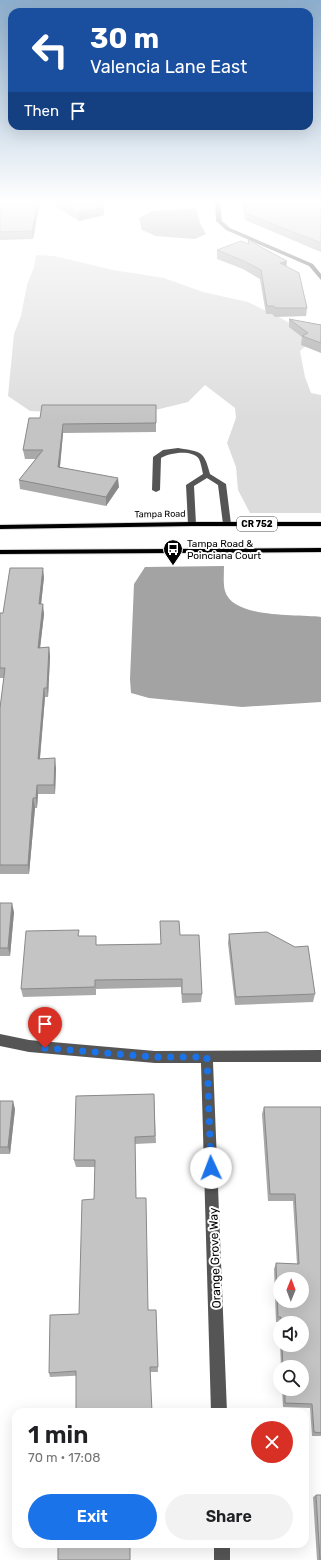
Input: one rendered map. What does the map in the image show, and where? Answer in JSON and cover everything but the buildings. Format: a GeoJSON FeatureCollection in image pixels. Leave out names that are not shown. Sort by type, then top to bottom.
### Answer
{"type":"FeatureCollection","features":[{"type":"Feature","properties":{"kind":"main road","name":"Tampa Road"},"geometry":{"type":"LineString","coordinates":[[0,527],[192,524],[321,524]]}},
{"type":"Feature","properties":{"kind":"main road"},"geometry":{"type":"LineString","coordinates":[[0,552],[321,550]]}},
{"type":"Feature","properties":{"kind":"street"},"geometry":{"type":"LineString","coordinates":[[156,490],[157,457],[166,452],[187,451],[198,454],[203,459],[207,475],[222,484],[227,524]]}},
{"type":"Feature","properties":{"kind":"street"},"geometry":{"type":"LineString","coordinates":[[192,524],[190,485],[207,475]]}},
{"type":"Feature","properties":{"kind":"street"},"geometry":{"type":"LineString","coordinates":[[0,1040],[29,1046],[155,1057],[321,1056]]}},
{"type":"Feature","properties":{"kind":"street","name":"Orange Grove Way"},"geometry":{"type":"LineString","coordinates":[[207,1057],[219,1408]]}},
{"type":"Feature","properties":{"kind":"street"},"geometry":{"type":"LineString","coordinates":[[222,1548],[222,1560]]}},
{"type":"Feature","properties":{"kind":"shaded area"},"geometry":{"type":"Polygon","coordinates":[[[31,274],[137,274],[164,278],[203,292],[248,302],[281,318],[310,336],[311,341],[300,351],[305,377],[311,393],[321,395],[321,513],[250,513],[238,490],[236,467],[227,443],[236,418],[235,408],[205,385],[188,402],[131,416],[30,411],[8,396],[14,334],[21,316],[27,285],[31,274]]]}},
{"type":"Feature","properties":{"kind":"shaded area"},"geometry":{"type":"Polygon","coordinates":[[[224,566],[225,591],[230,600],[240,606],[253,611],[267,613],[321,617],[321,702],[242,707],[149,698],[131,693],[130,679],[134,584],[145,567],[224,566]]]}},
{"type":"Feature","properties":{"kind":"place","name":"Tampa Road & Poinciana Court"},"geometry":{"type":"Point","coordinates":[173,566]}},
{"type":"Feature","properties":{"kind":"route"},"geometry":{"type":"LineString","coordinates":[[45,1048],[155,1057],[207,1057],[211,1168]]}}]}
